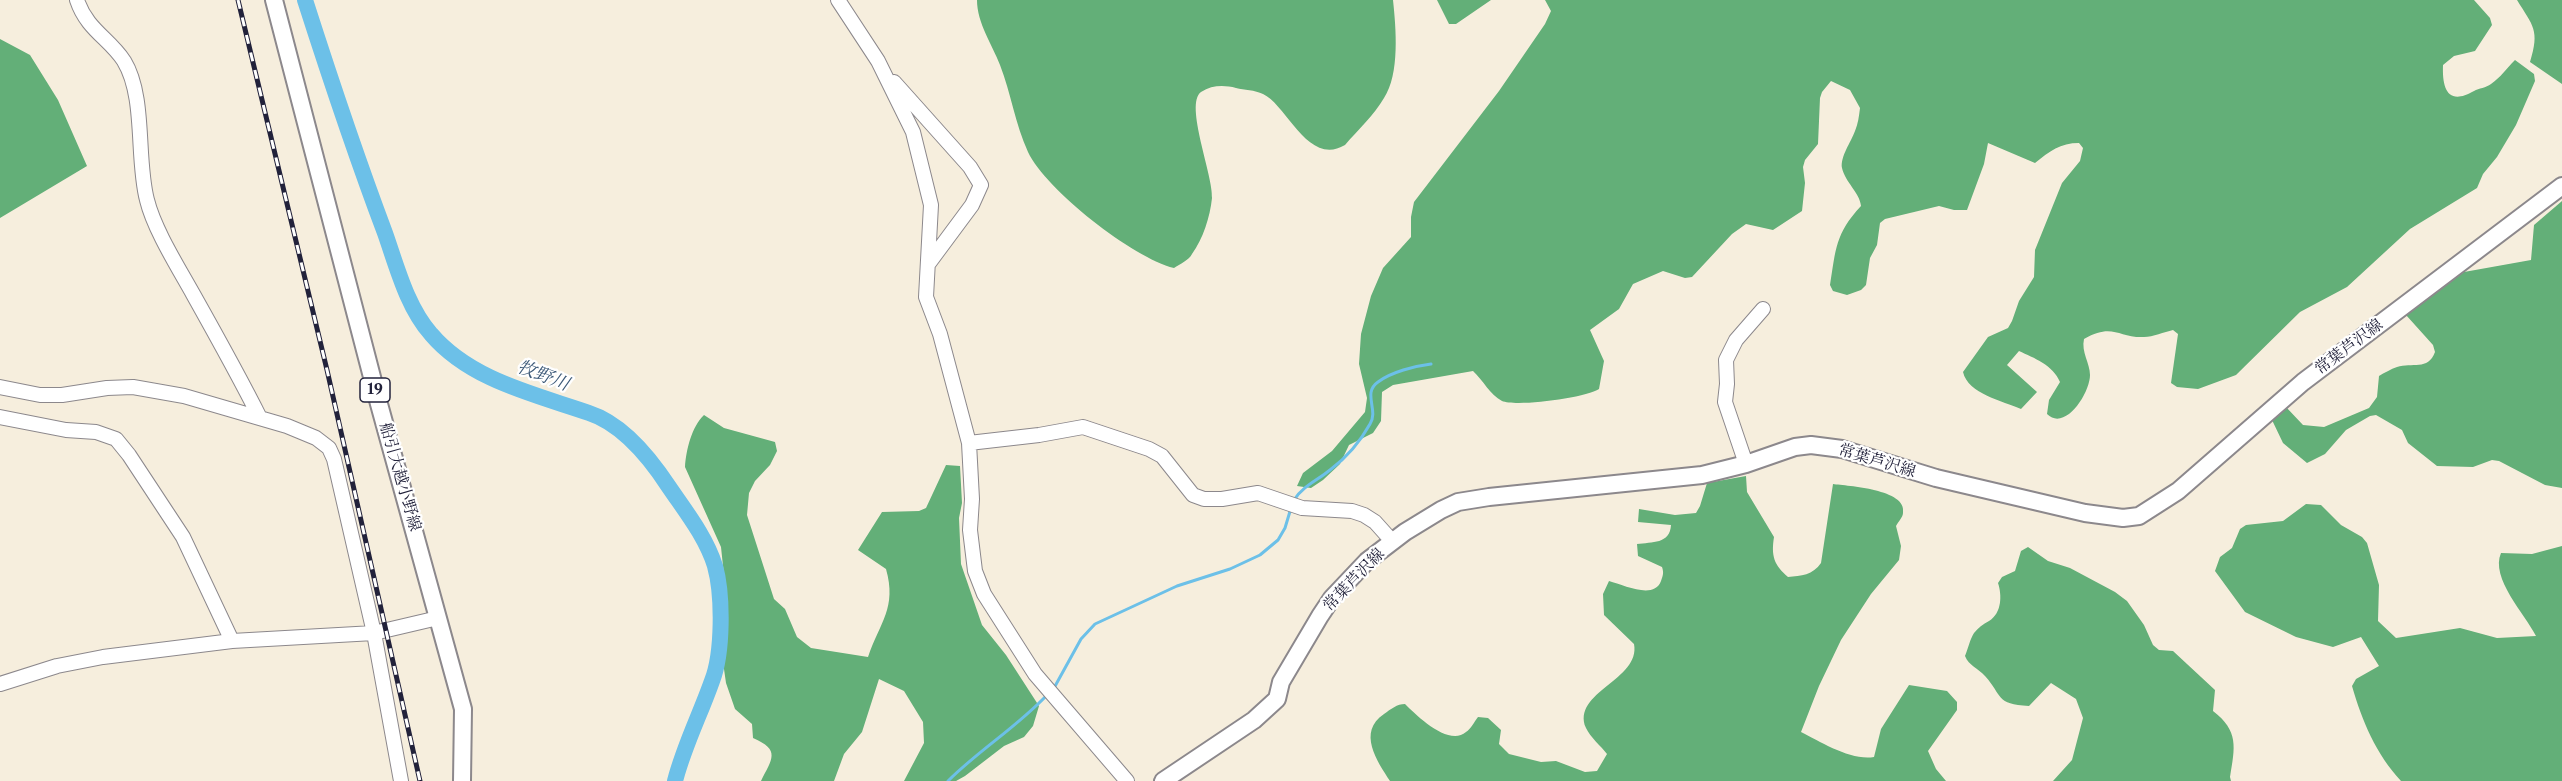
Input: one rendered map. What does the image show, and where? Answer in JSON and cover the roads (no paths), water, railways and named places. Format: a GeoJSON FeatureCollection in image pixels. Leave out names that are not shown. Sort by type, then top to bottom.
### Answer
{"type":"FeatureCollection","features":[{"type":"Feature","properties":{"kind":"main road","name":"船引大越小野線"},"geometry":{"type":"LineString","coordinates":[[274,0],[376,394],[463,709],[462,781]]}},
{"type":"Feature","properties":{"kind":"main road","name":"常葉芦沢線"},"geometry":{"type":"LineString","coordinates":[[1163,781],[1254,720],[1277,699],[1281,681],[1332,598],[1367,561],[1392,541],[1441,510],[1474,499],[1680,478],[1746,464],[1795,447],[1828,446],[1936,478],[2062,508],[2102,517],[2139,516],[2178,491],[2303,382],[2562,186]]}},
{"type":"Feature","properties":{"kind":"street"},"geometry":{"type":"LineString","coordinates":[[77,0],[93,29],[124,61],[133,86],[147,201],[171,256],[260,418]]}},
{"type":"Feature","properties":{"kind":"street"},"geometry":{"type":"LineString","coordinates":[[838,0],[882,70],[913,132],[931,205],[926,297],[940,334],[969,442],[972,499],[970,530],[975,571],[984,594],[1035,674],[1127,781]]}},
{"type":"Feature","properties":{"kind":"street"},"geometry":{"type":"LineString","coordinates":[[882,70],[970,167],[981,184],[972,205],[929,262]]}},
{"type":"Feature","properties":{"kind":"street"},"geometry":{"type":"LineString","coordinates":[[1746,464],[1725,402],[1726,360],[1736,340],[1763,309]]}},
{"type":"Feature","properties":{"kind":"street"},"geometry":{"type":"LineString","coordinates":[[0,387],[40,395],[62,395],[107,388],[133,387],[184,396],[260,418],[316,438],[328,448],[334,459],[374,633],[401,781]]}},
{"type":"Feature","properties":{"kind":"street"},"geometry":{"type":"LineString","coordinates":[[0,417],[66,430],[96,432],[116,440],[129,455],[183,537],[232,641]]}},
{"type":"Feature","properties":{"kind":"street"},"geometry":{"type":"LineString","coordinates":[[969,442],[1039,435],[1083,427],[1149,449],[1162,456],[1193,495],[1204,499],[1222,499],[1258,493],[1302,508],[1352,512],[1364,515],[1375,522],[1392,541]]}},
{"type":"Feature","properties":{"kind":"street"},"geometry":{"type":"LineString","coordinates":[[0,684],[57,666],[103,657],[232,641],[374,633],[438,618]]}},
{"type":"Feature","properties":{"kind":"waterway","name":"牧野川"},"geometry":{"type":"LineString","coordinates":[[305,0],[398,273],[415,312],[431,334],[464,363],[484,374],[525,392],[589,413],[613,425],[635,443],[653,465],[689,515],[711,555],[718,578],[721,624],[716,669],[675,781]]}},
{"type":"Feature","properties":{"kind":"waterway"},"geometry":{"type":"LineString","coordinates":[[1294,500],[1306,487],[1342,460],[1362,437],[1372,419],[1371,391],[1373,386],[1396,372],[1431,364]]}},
{"type":"Feature","properties":{"kind":"waterway"},"geometry":{"type":"LineString","coordinates":[[1054,688],[1081,639],[1095,624],[1177,586],[1230,569],[1260,555],[1278,540],[1285,528],[1291,508]]}},
{"type":"Feature","properties":{"kind":"waterway"},"geometry":{"type":"LineString","coordinates":[[948,781],[1047,695]]}},
{"type":"Feature","properties":{"kind":"railway"},"geometry":{"type":"LineString","coordinates":[[238,0],[327,370],[420,781]]}}]}
